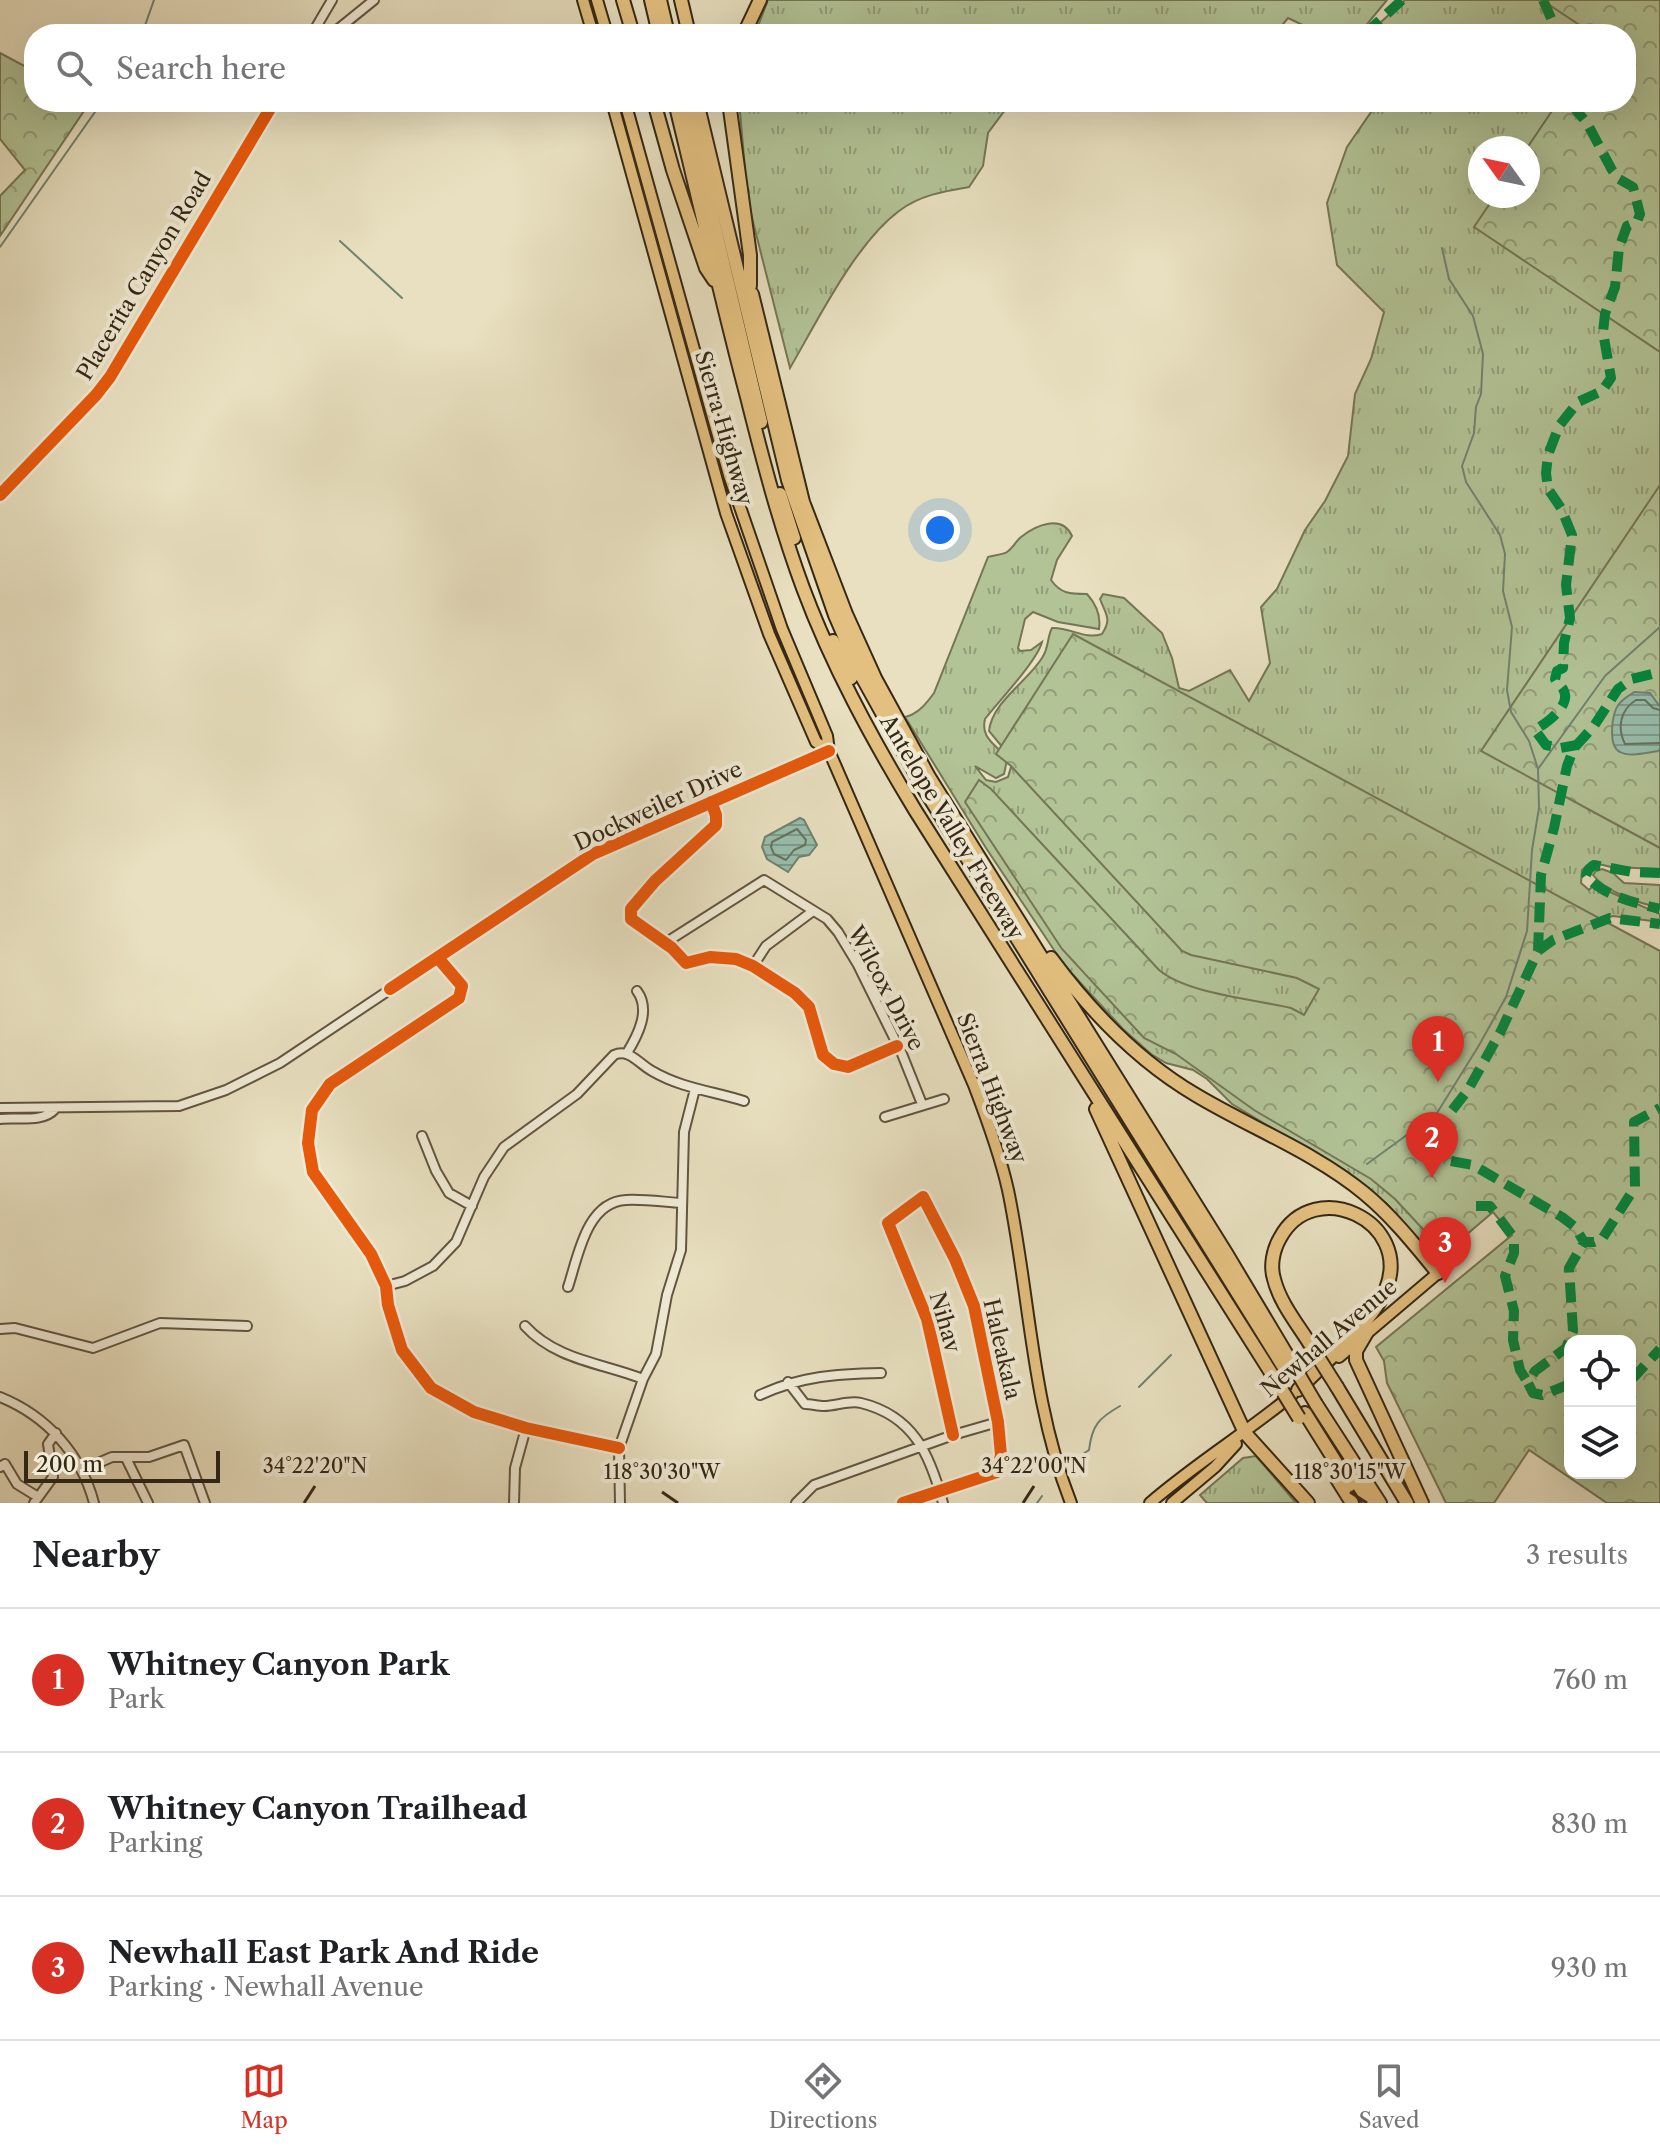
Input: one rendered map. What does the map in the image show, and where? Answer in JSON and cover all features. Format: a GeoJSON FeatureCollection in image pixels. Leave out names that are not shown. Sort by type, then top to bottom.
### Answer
{"type":"FeatureCollection","features":[{"type":"Feature","properties":{"kind":"highway"},"geometry":{"type":"LineString","coordinates":[[623,0],[630,24]]}},
{"type":"Feature","properties":{"kind":"highway"},"geometry":{"type":"LineString","coordinates":[[651,0],[657,24]]}},
{"type":"Feature","properties":{"kind":"highway"},"geometry":{"type":"LineString","coordinates":[[660,0],[666,24]]}},
{"type":"Feature","properties":{"kind":"highway"},"geometry":{"type":"LineString","coordinates":[[672,0],[678,24]]}},
{"type":"Feature","properties":{"kind":"highway"},"geometry":{"type":"LineString","coordinates":[[681,0],[687,24]]}},
{"type":"Feature","properties":{"kind":"highway"},"geometry":{"type":"LineString","coordinates":[[749,24],[760,0]]}},
{"type":"Feature","properties":{"kind":"highway"},"geometry":{"type":"LineString","coordinates":[[657,112],[706,268],[719,289]]}},
{"type":"Feature","properties":{"kind":"highway","name":"Antelope Valley Freeway"},"geometry":{"type":"LineString","coordinates":[[677,112],[777,516],[804,591],[841,666],[1032,941],[1226,1253],[1352,1503]]}},
{"type":"Feature","properties":{"kind":"highway"},"geometry":{"type":"LineString","coordinates":[[687,112],[775,476],[810,585],[841,666]]}},
{"type":"Feature","properties":{"kind":"highway"},"geometry":{"type":"LineString","coordinates":[[699,112],[788,480],[835,615],[868,677]]}},
{"type":"Feature","properties":{"kind":"highway","name":"Antelope Valley Freeway"},"geometry":{"type":"LineString","coordinates":[[708,112],[803,502],[888,737],[1075,1063],[1308,1411],[1380,1503]]}},
{"type":"Feature","properties":{"kind":"highway"},"geometry":{"type":"LineString","coordinates":[[730,112],[750,255],[750,286]]}},
{"type":"Feature","properties":{"kind":"highway"},"geometry":{"type":"LineString","coordinates":[[888,737],[1284,1373]]}},
{"type":"Feature","properties":{"kind":"highway"},"geometry":{"type":"LineString","coordinates":[[1032,941],[1047,953],[1096,1013],[1139,1054],[1195,1095],[1318,1162],[1355,1186],[1398,1225],[1438,1273]]}},
{"type":"Feature","properties":{"kind":"highway"},"geometry":{"type":"LineString","coordinates":[[1075,1063],[1245,1433],[1308,1503]]}},
{"type":"Feature","properties":{"kind":"highway"},"geometry":{"type":"LineString","coordinates":[[1298,1390],[1368,1316],[1382,1297],[1390,1277],[1387,1246],[1376,1228],[1360,1215],[1340,1208],[1319,1209],[1300,1217],[1284,1231],[1273,1259],[1274,1280],[1313,1349],[1337,1387],[1407,1503]]}},
{"type":"Feature","properties":{"kind":"highway"},"geometry":{"type":"LineString","coordinates":[[1366,1334],[1356,1351],[1356,1360],[1422,1503]]}},
{"type":"Feature","properties":{"kind":"highway"},"geometry":{"type":"LineString","coordinates":[[1308,1411],[1361,1503]]}},
{"type":"Feature","properties":{"kind":"highway"},"geometry":{"type":"LineString","coordinates":[[1308,1411],[1370,1503]]}},
{"type":"Feature","properties":{"kind":"main road"},"geometry":{"type":"LineString","coordinates":[[583,0],[590,24]]}},
{"type":"Feature","properties":{"kind":"main road"},"geometry":{"type":"LineString","coordinates":[[597,0],[604,24]]}},
{"type":"Feature","properties":{"kind":"main road","name":"Sierra Highway"},"geometry":{"type":"LineString","coordinates":[[615,112],[726,513],[797,699],[816,742],[829,751]]}},
{"type":"Feature","properties":{"kind":"main road","name":"Sierra Highway"},"geometry":{"type":"LineString","coordinates":[[628,112],[729,475],[782,629],[827,736],[829,751],[992,1133],[1008,1190],[1043,1412],[1071,1503]]}},
{"type":"Feature","properties":{"kind":"main road","name":"Newhall Avenue"},"geometry":{"type":"LineString","coordinates":[[1150,1503],[1188,1470],[1245,1433],[1438,1273]]}},
{"type":"Feature","properties":{"kind":"main road","name":"Newhall Avenue"},"geometry":{"type":"LineString","coordinates":[[1172,1503],[1215,1467],[1245,1433]]}},
{"type":"Feature","properties":{"kind":"street"},"geometry":{"type":"LineString","coordinates":[[318,24],[332,0]]}},
{"type":"Feature","properties":{"kind":"street"},"geometry":{"type":"LineString","coordinates":[[344,24],[374,0]]}},
{"type":"Feature","properties":{"kind":"street"},"geometry":{"type":"LineString","coordinates":[[323,15],[330,24]]}},
{"type":"Feature","properties":{"kind":"street","name":"Placerita Canyon Road"},"geometry":{"type":"LineString","coordinates":[[0,495],[110,377],[268,112]]}},
{"type":"Feature","properties":{"kind":"street","name":"Dockweiler Drive"},"geometry":{"type":"LineString","coordinates":[[0,1108],[179,1106],[226,1090],[280,1063],[593,854],[829,751]]}},
{"type":"Feature","properties":{"kind":"street"},"geometry":{"type":"LineString","coordinates":[[711,802],[716,825],[678,856],[631,909],[631,919],[689,963],[715,957],[736,959],[753,966],[806,1002],[823,1055],[834,1064],[848,1067],[897,1046]]}},
{"type":"Feature","properties":{"kind":"street","name":"Wilcox Drive"},"geometry":{"type":"LineString","coordinates":[[665,943],[764,880],[827,919],[858,965],[912,1075],[922,1104]]}},
{"type":"Feature","properties":{"kind":"street"},"geometry":{"type":"LineString","coordinates":[[753,966],[766,946],[813,911]]}},
{"type":"Feature","properties":{"kind":"street"},"geometry":{"type":"LineString","coordinates":[[438,958],[462,986],[459,998],[330,1084],[312,1110],[308,1143],[313,1172],[371,1254],[386,1286],[388,1305],[402,1350],[431,1388],[474,1412],[526,1428],[619,1448]]}},
{"type":"Feature","properties":{"kind":"street"},"geometry":{"type":"LineString","coordinates":[[627,1053],[645,1009],[644,1000],[637,991]]}},
{"type":"Feature","properties":{"kind":"street"},"geometry":{"type":"LineString","coordinates":[[386,1286],[405,1281],[433,1266],[456,1242],[484,1177],[504,1147],[577,1094],[614,1055],[627,1053],[673,1082],[744,1101]]}},
{"type":"Feature","properties":{"kind":"street"},"geometry":{"type":"LineString","coordinates":[[620,1503],[619,1448],[643,1379],[656,1354],[667,1295],[681,1250],[684,1132],[695,1089]]}},
{"type":"Feature","properties":{"kind":"street"},"geometry":{"type":"LineString","coordinates":[[885,1117],[944,1099]]}},
{"type":"Feature","properties":{"kind":"street"},"geometry":{"type":"LineString","coordinates":[[0,1119],[41,1117],[50,1115],[55,1109]]}},
{"type":"Feature","properties":{"kind":"street"},"geometry":{"type":"LineString","coordinates":[[422,1136],[449,1193],[472,1206]]}},
{"type":"Feature","properties":{"kind":"street","name":"Nihav"},"geometry":{"type":"LineString","coordinates":[[923,1197],[888,1223],[927,1319],[953,1435]]}},
{"type":"Feature","properties":{"kind":"street","name":"Haleakala"},"geometry":{"type":"LineString","coordinates":[[923,1197],[955,1259],[974,1306],[998,1422],[1001,1455],[997,1472],[940,1491]]}},
{"type":"Feature","properties":{"kind":"street"},"geometry":{"type":"LineString","coordinates":[[568,1287],[589,1226],[605,1207],[627,1199],[682,1203]]}},
{"type":"Feature","properties":{"kind":"street"},"geometry":{"type":"LineString","coordinates":[[0,1329],[15,1328],[93,1348],[160,1323],[247,1326]]}},
{"type":"Feature","properties":{"kind":"street"},"geometry":{"type":"LineString","coordinates":[[525,1326],[535,1337],[557,1351],[643,1379]]}},
{"type":"Feature","properties":{"kind":"street"},"geometry":{"type":"LineString","coordinates":[[760,1395],[788,1382],[843,1374],[881,1373]]}},
{"type":"Feature","properties":{"kind":"street"},"geometry":{"type":"LineString","coordinates":[[788,1382],[805,1404],[824,1406],[858,1402],[909,1426],[921,1446],[943,1503]]}},
{"type":"Feature","properties":{"kind":"street"},"geometry":{"type":"LineString","coordinates":[[0,1397],[28,1411],[56,1433],[82,1470],[94,1503]]}},
{"type":"Feature","properties":{"kind":"street"},"geometry":{"type":"LineString","coordinates":[[796,1503],[814,1485],[998,1422]]}},
{"type":"Feature","properties":{"kind":"street"},"geometry":{"type":"LineString","coordinates":[[514,1503],[515,1468],[526,1428]]}},
{"type":"Feature","properties":{"kind":"street"},"geometry":{"type":"LineString","coordinates":[[0,1467],[5,1464],[17,1484],[36,1500],[53,1477],[48,1444],[56,1433]]}},
{"type":"Feature","properties":{"kind":"street"},"geometry":{"type":"LineString","coordinates":[[82,1470],[112,1457],[149,1457],[184,1445],[205,1503]]}},
{"type":"Feature","properties":{"kind":"street"},"geometry":{"type":"LineString","coordinates":[[126,1458],[148,1503]]}},
{"type":"Feature","properties":{"kind":"street"},"geometry":{"type":"LineString","coordinates":[[903,1503],[940,1491]]}},
{"type":"Feature","properties":{"kind":"green space"},"geometry":{"type":"Polygon","coordinates":[[[768,0],[1387,0],[1367,24],[1301,24],[1288,18],[1283,24],[759,24],[768,0]]]}},
{"type":"Feature","properties":{"kind":"green space"},"geometry":{"type":"Polygon","coordinates":[[[1405,0],[1660,0],[1660,869],[1611,867],[1591,862],[1582,870],[1581,883],[1589,890],[1594,885],[1660,914],[1660,922],[1613,916],[1583,926],[1442,1248],[1436,1254],[1431,1254],[1387,1204],[1359,1181],[1232,1104],[1207,1079],[1193,1070],[1166,1063],[1151,1054],[1123,1029],[1064,965],[986,848],[905,717],[918,711],[934,693],[988,557],[1005,553],[1027,533],[1055,523],[1068,529],[1072,536],[1057,560],[1051,580],[1066,592],[1087,594],[1097,610],[1099,629],[1058,622],[1033,612],[1025,619],[1018,648],[1020,651],[1031,650],[1042,642],[1025,670],[985,719],[987,737],[1007,760],[1004,774],[996,778],[975,766],[986,780],[996,782],[1008,777],[1013,760],[989,731],[1003,701],[1036,667],[1046,650],[1052,628],[1090,635],[1102,634],[1107,621],[1100,599],[1103,594],[1124,598],[1162,633],[1179,688],[1189,691],[1230,670],[1249,701],[1270,663],[1261,607],[1277,589],[1305,530],[1325,501],[1348,456],[1355,394],[1371,359],[1384,312],[1337,265],[1327,203],[1347,147],[1371,112],[1636,112],[1636,24],[1379,24],[1405,0]]]}},
{"type":"Feature","properties":{"kind":"green space"},"geometry":{"type":"Polygon","coordinates":[[[1542,0],[1660,0],[1660,352],[1474,227],[1487,208],[1540,208],[1540,136],[1535,136],[1551,112],[1636,112],[1636,24],[1578,24],[1542,0]]]}},
{"type":"Feature","properties":{"kind":"green space"},"geometry":{"type":"Polygon","coordinates":[[[0,53],[24,66],[24,112],[83,112],[0,236],[0,196],[25,170],[0,139],[0,53]]]}},
{"type":"Feature","properties":{"kind":"green space"},"geometry":{"type":"Polygon","coordinates":[[[740,112],[1004,112],[988,133],[983,166],[969,187],[924,197],[899,211],[883,225],[838,284],[790,368],[748,202],[740,112]]]}},
{"type":"Feature","properties":{"kind":"green space"},"geometry":{"type":"Polygon","coordinates":[[[1660,485],[1660,848],[1481,751],[1660,485]]]}},
{"type":"Feature","properties":{"kind":"green space"},"geometry":{"type":"Polygon","coordinates":[[[1073,634],[1660,951],[1660,1503],[1607,1503],[1572,1479],[1636,1479],[1636,1335],[1564,1335],[1564,1474],[1529,1450],[1494,1503],[1446,1503],[1387,1383],[1384,1361],[1376,1347],[1512,1235],[1493,1212],[1445,1253],[1395,1199],[1371,1179],[1254,1110],[1176,1054],[1144,1038],[1062,949],[965,802],[979,780],[991,789],[1159,970],[1171,978],[1222,995],[1291,1008],[1304,1015],[1319,989],[1297,978],[1182,951],[1011,766],[996,754],[1073,634]]]}},
{"type":"Feature","properties":{"kind":"green space"},"geometry":{"type":"Polygon","coordinates":[[[1602,869],[1613,873],[1624,883],[1660,885],[1660,908],[1606,887],[1593,875],[1602,869]]]}},
{"type":"Feature","properties":{"kind":"green space"},"geometry":{"type":"Polygon","coordinates":[[[1256,1456],[1296,1503],[1207,1503],[1200,1495],[1243,1458],[1256,1456]]]}},
{"type":"Feature","properties":{"kind":"water"},"geometry":{"type":"Polygon","coordinates":[[[1634,692],[1650,693],[1660,707],[1658,751],[1628,754],[1616,749],[1612,725],[1616,709],[1634,692]]]}},
{"type":"Feature","properties":{"kind":"water"},"geometry":{"type":"Polygon","coordinates":[[[800,818],[817,845],[809,855],[799,857],[788,872],[767,859],[762,847],[765,837],[800,818]]]}},
{"type":"Feature","properties":{"kind":"waterway"},"geometry":{"type":"LineString","coordinates":[[146,24],[154,0]]}},
{"type":"Feature","properties":{"kind":"waterway"},"geometry":{"type":"LineString","coordinates":[[0,247],[95,112]]}},
{"type":"Feature","properties":{"kind":"waterway"},"geometry":{"type":"LineString","coordinates":[[340,241],[402,298]]}},
{"type":"Feature","properties":{"kind":"waterway"},"geometry":{"type":"LineString","coordinates":[[1442,248],[1449,279],[1473,316],[1483,354],[1481,394],[1476,407],[1474,433],[1462,466],[1466,482],[1500,535],[1505,554],[1503,591],[1512,627],[1507,690],[1511,712],[1529,741],[1538,769]]}},
{"type":"Feature","properties":{"kind":"waterway"},"geometry":{"type":"LineString","coordinates":[[1367,1164],[1437,1113],[1506,997],[1527,931],[1532,850],[1539,808],[1538,769],[1605,676],[1660,627]]}},
{"type":"Feature","properties":{"kind":"waterway"},"geometry":{"type":"LineString","coordinates":[[1139,1387],[1171,1355]]}},
{"type":"Feature","properties":{"kind":"waterway"},"geometry":{"type":"LineString","coordinates":[[1074,1460],[1089,1450],[1098,1423],[1120,1406]]}},
{"type":"Feature","properties":{"kind":"waterway"},"geometry":{"type":"LineString","coordinates":[[1037,1503],[1042,1496]]}},
{"type":"Feature","properties":{"kind":"marked path"},"geometry":{"type":"LineString","coordinates":[[1376,24],[1402,0]]}},
{"type":"Feature","properties":{"kind":"marked path"},"geometry":{"type":"LineString","coordinates":[[1543,0],[1554,24]]}},
{"type":"Feature","properties":{"kind":"marked path"},"geometry":{"type":"LineString","coordinates":[[1577,745],[1560,748],[1546,745],[1535,730],[1557,713],[1564,701],[1563,689],[1555,679],[1557,671],[1563,668],[1564,643],[1570,618],[1566,585],[1572,535],[1561,508],[1548,489],[1548,455],[1559,426],[1578,402],[1602,391],[1611,378],[1603,332],[1605,314],[1615,287],[1619,248],[1627,226],[1637,222],[1640,214],[1633,187],[1619,179],[1612,170],[1587,123],[1578,112]]}},
{"type":"Feature","properties":{"kind":"marked path"},"geometry":{"type":"LineString","coordinates":[[1438,1134],[1436,1131],[1468,1090],[1501,1031],[1538,951],[1541,875],[1574,748],[1594,726],[1618,689],[1632,679],[1660,672]]}},
{"type":"Feature","properties":{"kind":"marked path"},"geometry":{"type":"LineString","coordinates":[[1660,873],[1594,865],[1586,875],[1610,893],[1660,909]]}},
{"type":"Feature","properties":{"kind":"marked path"},"geometry":{"type":"LineString","coordinates":[[1538,951],[1553,940],[1610,918],[1660,924]]}},
{"type":"Feature","properties":{"kind":"marked path"},"geometry":{"type":"LineString","coordinates":[[1451,1161],[1473,1165],[1562,1217],[1575,1227],[1584,1242],[1594,1242],[1602,1239],[1635,1187],[1634,1122],[1660,1108]]}},
{"type":"Feature","properties":{"kind":"marked path"},"geometry":{"type":"LineString","coordinates":[[1476,1206],[1490,1206],[1514,1238],[1514,1253],[1505,1276],[1514,1311],[1513,1340],[1520,1370],[1528,1383]]}},
{"type":"Feature","properties":{"kind":"marked path"},"geometry":{"type":"LineString","coordinates":[[1571,1335],[1569,1268],[1584,1242]]}},
{"type":"Feature","properties":{"kind":"marked path"},"geometry":{"type":"LineString","coordinates":[[1564,1349],[1535,1371],[1528,1383],[1533,1393],[1542,1395],[1564,1386]]}},
{"type":"Feature","properties":{"kind":"marked path"},"geometry":{"type":"LineString","coordinates":[[1636,1375],[1660,1349]]}},
{"type":"Feature","properties":{"kind":"cycle path"},"geometry":{"type":"LineString","coordinates":[[0,495],[110,377],[268,112]]}},
{"type":"Feature","properties":{"kind":"cycle path"},"geometry":{"type":"LineString","coordinates":[[390,989],[593,854],[829,751]]}},
{"type":"Feature","properties":{"kind":"cycle path"},"geometry":{"type":"LineString","coordinates":[[711,802],[716,825],[655,881],[631,909],[631,919],[672,948],[686,963],[710,957],[736,959],[753,966],[795,993],[809,1007],[823,1055],[834,1064],[848,1067],[897,1046]]}},
{"type":"Feature","properties":{"kind":"cycle path"},"geometry":{"type":"LineString","coordinates":[[438,958],[462,986],[459,998],[330,1084],[312,1110],[308,1143],[313,1172],[371,1254],[386,1286],[388,1305],[402,1350],[431,1388],[474,1412],[526,1428],[619,1448]]}},
{"type":"Feature","properties":{"kind":"cycle path"},"geometry":{"type":"LineString","coordinates":[[903,1503],[997,1472],[1001,1455],[998,1422],[974,1306],[955,1259],[923,1197],[888,1223],[927,1319],[953,1435]]}},
{"type":"Feature","properties":{"kind":"place","name":"Whitney Canyon Park"},"geometry":{"type":"Point","coordinates":[1438,1082]}},
{"type":"Feature","properties":{"kind":"place","name":"Whitney Canyon Trailhead"},"geometry":{"type":"Point","coordinates":[1432,1178]}},
{"type":"Feature","properties":{"kind":"place","name":"Newhall East Park And Ride"},"geometry":{"type":"Point","coordinates":[1445,1283]}}]}
